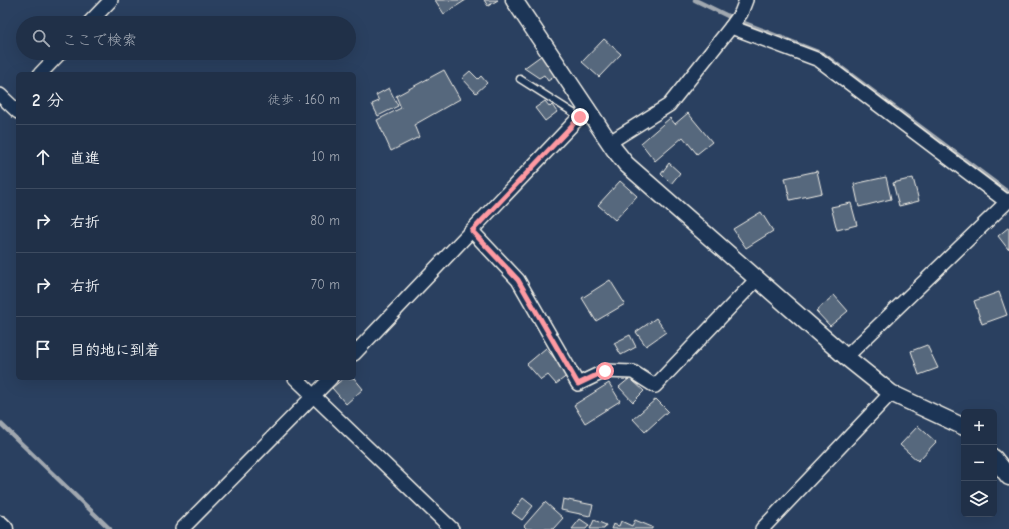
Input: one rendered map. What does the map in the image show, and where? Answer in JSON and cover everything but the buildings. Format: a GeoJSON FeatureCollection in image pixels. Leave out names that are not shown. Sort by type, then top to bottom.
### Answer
{"type":"FeatureCollection","features":[{"type":"Feature","properties":{"kind":"main road"},"geometry":{"type":"LineString","coordinates":[[0,525],[4,529]]}},
{"type":"Feature","properties":{"kind":"street"},"geometry":{"type":"LineString","coordinates":[[96,16],[111,0]]}},
{"type":"Feature","properties":{"kind":"street"},"geometry":{"type":"LineString","coordinates":[[514,0],[584,113],[610,142],[626,164],[846,357],[891,393],[961,426]]}},
{"type":"Feature","properties":{"kind":"street"},"geometry":{"type":"LineString","coordinates":[[610,142],[669,105],[732,27],[746,0]]}},
{"type":"Feature","properties":{"kind":"street"},"geometry":{"type":"LineString","coordinates":[[732,27],[819,60],[1008,201],[846,357]]}},
{"type":"Feature","properties":{"kind":"street"},"geometry":{"type":"LineString","coordinates":[[42,72],[53,60]]}},
{"type":"Feature","properties":{"kind":"street"},"geometry":{"type":"LineString","coordinates":[[0,95],[15,104]]}},
{"type":"Feature","properties":{"kind":"street"},"geometry":{"type":"LineString","coordinates":[[356,352],[584,113]]}},
{"type":"Feature","properties":{"kind":"street"},"geometry":{"type":"LineString","coordinates":[[472,231],[518,280],[578,384],[605,371],[633,372],[655,386],[757,279]]}},
{"type":"Feature","properties":{"kind":"street"},"geometry":{"type":"LineString","coordinates":[[297,380],[452,529]]}},
{"type":"Feature","properties":{"kind":"street"},"geometry":{"type":"LineString","coordinates":[[182,529],[329,380]]}},
{"type":"Feature","properties":{"kind":"street"},"geometry":{"type":"LineString","coordinates":[[762,529],[891,393]]}},
{"type":"Feature","properties":{"kind":"street"},"geometry":{"type":"LineString","coordinates":[[997,462],[1009,477]]}},
{"type":"Feature","properties":{"kind":"lane"},"geometry":{"type":"LineString","coordinates":[[520,79],[584,113]]}},
{"type":"Feature","properties":{"kind":"waterway"},"geometry":{"type":"LineString","coordinates":[[695,0],[734,19],[823,54],[1009,193]]}},
{"type":"Feature","properties":{"kind":"waterway"},"geometry":{"type":"LineString","coordinates":[[0,423],[110,529]]}},
{"type":"Feature","properties":{"kind":"route"},"geometry":{"type":"LineString","coordinates":[[580,117],[472,231],[518,280],[578,384],[605,371]]}}]}
